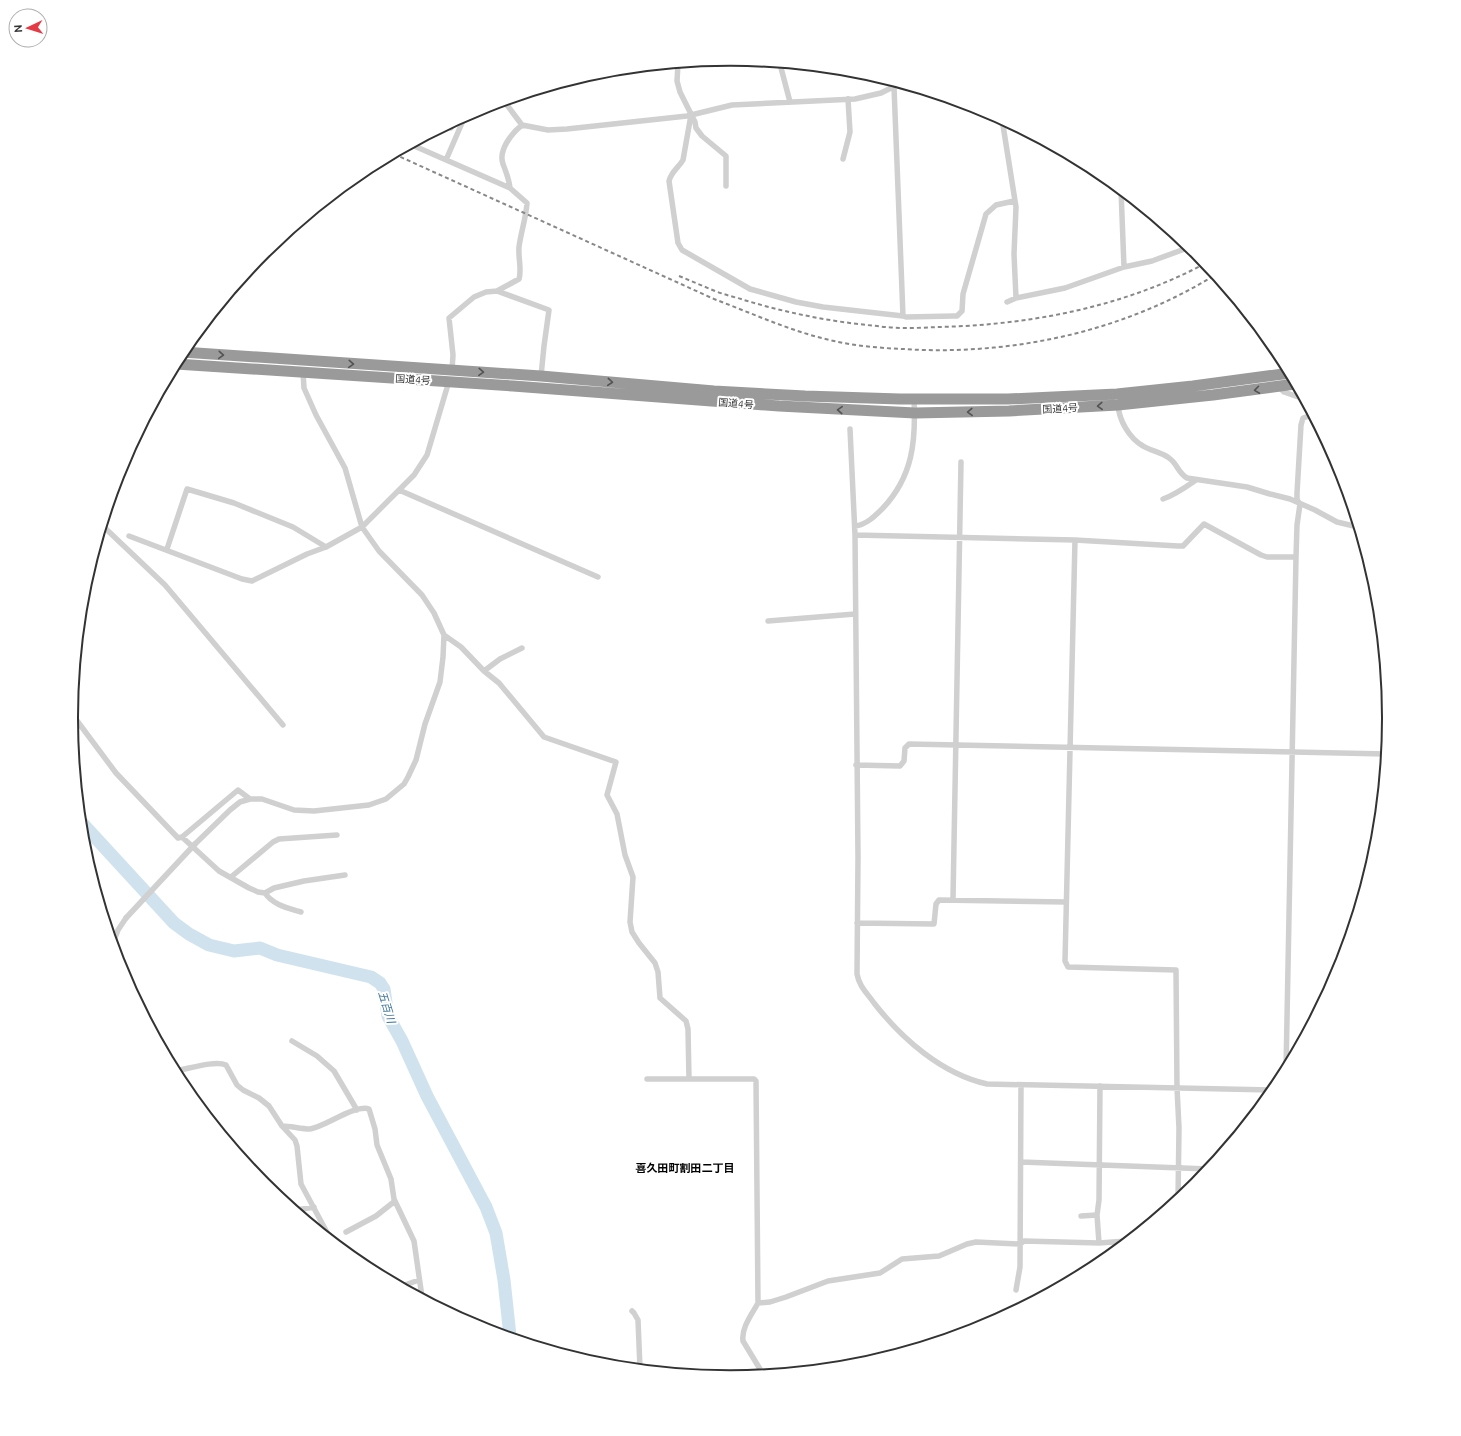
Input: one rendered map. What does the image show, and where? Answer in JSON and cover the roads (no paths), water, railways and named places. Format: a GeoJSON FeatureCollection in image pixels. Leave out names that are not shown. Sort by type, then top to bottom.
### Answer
{"type":"FeatureCollection","features":[{"type":"Feature","properties":{"kind":"highway","name":"国道4号"},"geometry":{"type":"LineString","coordinates":[[190,353],[541,376],[736,392],[851,398],[1008,399],[1101,395],[1193,386],[1284,374]]}},
{"type":"Feature","properties":{"kind":"highway","name":"国道4号"},"geometry":{"type":"LineString","coordinates":[[183,364],[779,406],[915,413],[1009,411],[1118,405],[1213,395],[1290,385]]}},
{"type":"Feature","properties":{"kind":"street"},"geometry":{"type":"LineString","coordinates":[[678,68],[677,81],[680,92],[698,131],[726,156],[726,186]]}},
{"type":"Feature","properties":{"kind":"street"},"geometry":{"type":"LineString","coordinates":[[781,68],[790,102]]}},
{"type":"Feature","properties":{"kind":"street"},"geometry":{"type":"LineString","coordinates":[[507,106],[522,125],[548,130],[691,115],[732,105],[867,97],[881,93],[893,87]]}},
{"type":"Feature","properties":{"kind":"street"},"geometry":{"type":"LineString","coordinates":[[897,88],[903,316]]}},
{"type":"Feature","properties":{"kind":"street"},"geometry":{"type":"LineString","coordinates":[[843,159],[850,132],[848,99]]}},
{"type":"Feature","properties":{"kind":"street"},"geometry":{"type":"LineString","coordinates":[[691,115],[683,160],[670,176],[669,181],[678,243],[682,250],[750,289],[796,302],[823,307],[906,317],[954,316],[960,314],[962,311],[963,294],[986,214],[996,205],[1014,201]]}},
{"type":"Feature","properties":{"kind":"street"},"geometry":{"type":"LineString","coordinates":[[446,160],[461,125]]}},
{"type":"Feature","properties":{"kind":"street"},"geometry":{"type":"LineString","coordinates":[[510,188],[502,162],[502,155],[510,137],[522,125]]}},
{"type":"Feature","properties":{"kind":"street"},"geometry":{"type":"LineString","coordinates":[[1003,126],[1016,218],[1014,254],[1016,298]]}},
{"type":"Feature","properties":{"kind":"street"},"geometry":{"type":"LineString","coordinates":[[453,128],[458,132]]}},
{"type":"Feature","properties":{"kind":"street"},"geometry":{"type":"LineString","coordinates":[[129,536],[167,549],[242,579],[252,581],[307,554],[326,547],[362,528],[414,475],[427,455],[452,371],[453,355],[449,318],[474,297],[486,292],[497,291],[519,279],[519,246],[527,203],[510,188],[416,147]]}},
{"type":"Feature","properties":{"kind":"street"},"geometry":{"type":"LineString","coordinates":[[1121,197],[1124,267]]}},
{"type":"Feature","properties":{"kind":"street"},"geometry":{"type":"LineString","coordinates":[[1007,302],[1016,298],[1065,288],[1124,267],[1152,261],[1184,249]]}},
{"type":"Feature","properties":{"kind":"street"},"geometry":{"type":"LineString","coordinates":[[497,291],[549,310],[541,376]]}},
{"type":"Feature","properties":{"kind":"street"},"geometry":{"type":"LineString","coordinates":[[303,372],[304,388],[316,415],[345,468],[362,528],[379,551],[422,595],[434,614],[444,635],[461,647],[484,671],[499,683],[544,737],[616,762],[607,795],[617,814],[625,855],[633,877],[630,922],[634,937],[655,963],[658,972],[660,998],[686,1021],[688,1029],[689,1079]]}},
{"type":"Feature","properties":{"kind":"street"},"geometry":{"type":"LineString","coordinates":[[1278,386],[1284,392],[1297,397]]}},
{"type":"Feature","properties":{"kind":"street"},"geometry":{"type":"LineString","coordinates":[[855,526],[863,524],[875,516],[899,488],[906,474],[914,440],[914,399]]}},
{"type":"Feature","properties":{"kind":"street"},"geometry":{"type":"LineString","coordinates":[[1118,405],[1120,420],[1136,442],[1168,457],[1182,475],[1187,478],[1246,487],[1290,499],[1337,522],[1353,526]]}},
{"type":"Feature","properties":{"kind":"street"},"geometry":{"type":"LineString","coordinates":[[1286,1058],[1296,557],[1297,526],[1300,504],[1297,500],[1301,425],[1303,418],[1308,416]]}},
{"type":"Feature","properties":{"kind":"street"},"geometry":{"type":"LineString","coordinates":[[850,429],[855,526],[858,857],[857,974],[859,982],[881,1012],[910,1042],[944,1065],[976,1082],[987,1084],[1021,1085],[1266,1090]]}},
{"type":"Feature","properties":{"kind":"street"},"geometry":{"type":"LineString","coordinates":[[953,899],[961,462]]}},
{"type":"Feature","properties":{"kind":"street"},"geometry":{"type":"LineString","coordinates":[[1163,499],[1172,496],[1196,480]]}},
{"type":"Feature","properties":{"kind":"street"},"geometry":{"type":"LineString","coordinates":[[167,549],[187,489],[234,503],[293,527],[326,547]]}},
{"type":"Feature","properties":{"kind":"street"},"geometry":{"type":"LineString","coordinates":[[399,490],[598,577]]}},
{"type":"Feature","properties":{"kind":"street"},"geometry":{"type":"LineString","coordinates":[[855,535],[1075,540],[1183,546],[1204,524],[1261,555],[1267,557],[1296,557]]}},
{"type":"Feature","properties":{"kind":"street"},"geometry":{"type":"LineString","coordinates":[[107,530],[165,584],[283,725]]}},
{"type":"Feature","properties":{"kind":"street"},"geometry":{"type":"LineString","coordinates":[[1075,540],[1065,961],[1068,967],[1176,970],[1177,1088],[1179,1128],[1178,1192]]}},
{"type":"Feature","properties":{"kind":"street"},"geometry":{"type":"LineString","coordinates":[[768,621],[855,614]]}},
{"type":"Feature","properties":{"kind":"street"},"geometry":{"type":"LineString","coordinates":[[116,936],[118,930],[126,918],[195,844],[240,802],[250,799],[262,799],[294,810],[314,811],[369,805],[386,799],[396,792],[406,780],[416,760],[425,724],[440,682],[444,635]]}},
{"type":"Feature","properties":{"kind":"street"},"geometry":{"type":"LineString","coordinates":[[484,671],[500,658],[522,648]]}},
{"type":"Feature","properties":{"kind":"street"},"geometry":{"type":"LineString","coordinates":[[78,722],[116,773],[178,838],[182,837],[219,871],[249,888],[265,893],[276,903],[301,912]]}},
{"type":"Feature","properties":{"kind":"street"},"geometry":{"type":"LineString","coordinates":[[856,765],[900,766],[904,761],[905,748],[909,744],[1381,754]]}},
{"type":"Feature","properties":{"kind":"street"},"geometry":{"type":"LineString","coordinates":[[182,837],[238,790],[250,799]]}},
{"type":"Feature","properties":{"kind":"street"},"geometry":{"type":"LineString","coordinates":[[231,877],[273,842],[279,839],[337,835]]}},
{"type":"Feature","properties":{"kind":"street"},"geometry":{"type":"LineString","coordinates":[[265,893],[274,888],[304,881],[345,875]]}},
{"type":"Feature","properties":{"kind":"street"},"geometry":{"type":"LineString","coordinates":[[857,923],[934,924],[936,902],[940,900],[953,899],[1066,902]]}},
{"type":"Feature","properties":{"kind":"street"},"geometry":{"type":"LineString","coordinates":[[292,1041],[316,1056],[334,1071],[357,1110]]}},
{"type":"Feature","properties":{"kind":"street"},"geometry":{"type":"LineString","coordinates":[[182,1070],[214,1064],[224,1064],[226,1065],[237,1086],[266,1103],[274,1112],[282,1126],[295,1140],[302,1184],[324,1227]]}},
{"type":"Feature","properties":{"kind":"street"},"geometry":{"type":"LineString","coordinates":[[646,1079],[754,1078],[756,1081],[758,1303],[744,1328],[742,1341],[760,1369]]}},
{"type":"Feature","properties":{"kind":"street"},"geometry":{"type":"LineString","coordinates":[[1016,1290],[1020,1266],[1022,1162],[1021,1085]]}},
{"type":"Feature","properties":{"kind":"street"},"geometry":{"type":"LineString","coordinates":[[1099,1243],[1097,1215],[1100,1086]]}},
{"type":"Feature","properties":{"kind":"street"},"geometry":{"type":"LineString","coordinates":[[282,1126],[311,1129],[357,1110],[366,1108],[369,1110],[377,1144],[391,1179],[395,1201],[414,1241],[421,1292]]}},
{"type":"Feature","properties":{"kind":"street"},"geometry":{"type":"LineString","coordinates":[[1022,1162],[1202,1169]]}},
{"type":"Feature","properties":{"kind":"street"},"geometry":{"type":"LineString","coordinates":[[346,1232],[376,1216],[395,1201]]}},
{"type":"Feature","properties":{"kind":"street"},"geometry":{"type":"LineString","coordinates":[[302,1209],[314,1207]]}},
{"type":"Feature","properties":{"kind":"street"},"geometry":{"type":"LineString","coordinates":[[1081,1216],[1097,1215]]}},
{"type":"Feature","properties":{"kind":"street"},"geometry":{"type":"LineString","coordinates":[[758,1303],[786,1298],[828,1281],[880,1273],[902,1259],[939,1256],[976,1242],[1020,1244],[1024,1241],[1099,1243],[1118,1242]]}},
{"type":"Feature","properties":{"kind":"street"},"geometry":{"type":"LineString","coordinates":[[407,1284],[419,1280]]}},
{"type":"Feature","properties":{"kind":"street"},"geometry":{"type":"LineString","coordinates":[[632,1311],[638,1320],[640,1363]]}},
{"type":"Feature","properties":{"kind":"waterway","name":"五百川"},"geometry":{"type":"LineString","coordinates":[[89,830],[174,923],[189,934],[209,945],[234,951],[260,948],[277,955],[371,977],[380,983],[384,989],[388,1016],[402,1041],[427,1096],[486,1207],[496,1233],[504,1280],[509,1331]]}},
{"type":"Feature","properties":{"kind":"railway"},"geometry":{"type":"LineString","coordinates":[[399,156],[714,299],[803,333],[851,344],[886,348],[944,350],[1025,344],[1065,336],[1143,312],[1180,295],[1211,277]]}},
{"type":"Feature","properties":{"kind":"railway"},"geometry":{"type":"LineString","coordinates":[[679,276],[722,294],[793,313],[892,328],[915,328],[1007,322],[1076,311],[1142,291],[1200,266]]}},
{"type":"Feature","properties":{"kind":"district","name":"喜久田町割田二丁目"},"geometry":{"type":"Point","coordinates":[685,1168]}}]}
